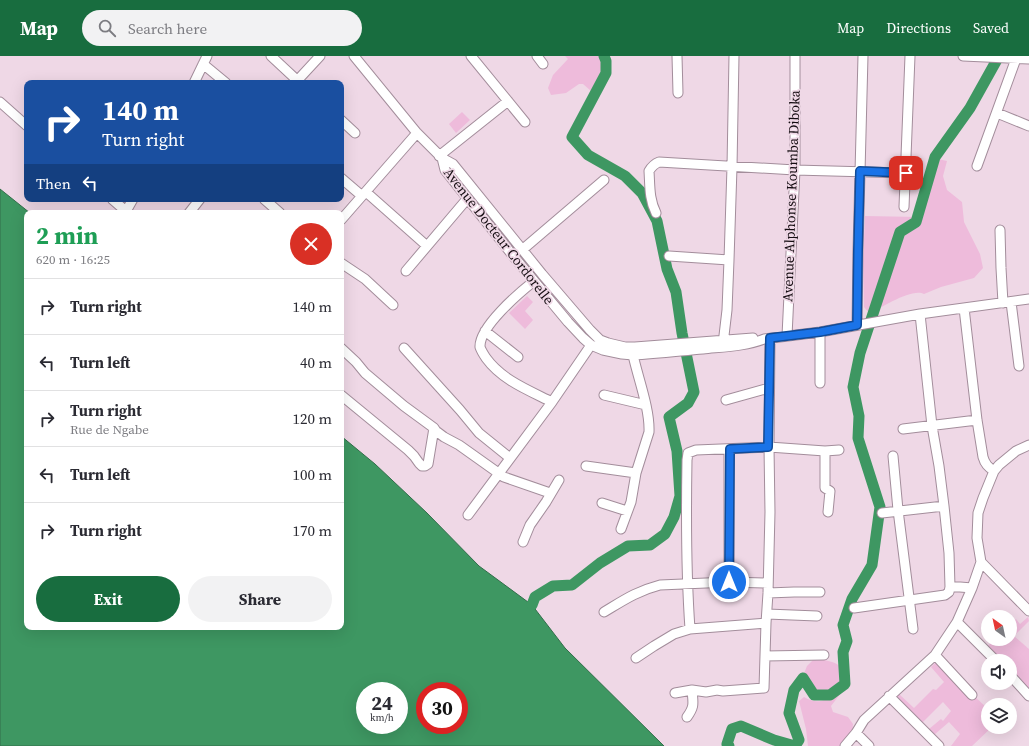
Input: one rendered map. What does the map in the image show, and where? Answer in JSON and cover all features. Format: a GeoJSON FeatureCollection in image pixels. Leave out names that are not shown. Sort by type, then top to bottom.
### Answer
{"type":"FeatureCollection","features":[{"type":"Feature","properties":{"kind":"street"},"geometry":{"type":"LineString","coordinates":[[271,56],[296,80]]}},
{"type":"Feature","properties":{"kind":"street"},"geometry":{"type":"LineString","coordinates":[[300,80],[320,56]]}},
{"type":"Feature","properties":{"kind":"street","name":"Avenue Docteur Cordorelle"},"geometry":{"type":"LineString","coordinates":[[354,56],[440,157],[444,170],[534,281],[583,338],[591,345],[603,350],[612,353],[632,355],[678,347]]}},
{"type":"Feature","properties":{"kind":"street"},"geometry":{"type":"LineString","coordinates":[[470,56],[525,122]]}},
{"type":"Feature","properties":{"kind":"street"},"geometry":{"type":"LineString","coordinates":[[537,56],[543,64]]}},
{"type":"Feature","properties":{"kind":"street"},"geometry":{"type":"LineString","coordinates":[[677,56],[678,93]]}},
{"type":"Feature","properties":{"kind":"street"},"geometry":{"type":"LineString","coordinates":[[723,343],[727,310],[729,260],[734,56]]}},
{"type":"Feature","properties":{"kind":"street","name":"Avenue Alphonse Koumba Diboka"},"geometry":{"type":"LineString","coordinates":[[787,336],[795,170],[795,56]]}},
{"type":"Feature","properties":{"kind":"street"},"geometry":{"type":"LineString","coordinates":[[860,325],[858,250],[863,56]]}},
{"type":"Feature","properties":{"kind":"street"},"geometry":{"type":"LineString","coordinates":[[904,207],[910,56]]}},
{"type":"Feature","properties":{"kind":"street"},"geometry":{"type":"LineString","coordinates":[[963,56],[1004,58],[1017,57],[1029,59]]}},
{"type":"Feature","properties":{"kind":"street"},"geometry":{"type":"LineString","coordinates":[[977,166],[1017,57]]}},
{"type":"Feature","properties":{"kind":"street"},"geometry":{"type":"LineString","coordinates":[[195,80],[205,60],[223,80]]}},
{"type":"Feature","properties":{"kind":"street"},"geometry":{"type":"LineString","coordinates":[[508,101],[440,157],[453,164],[522,250],[600,340],[616,346],[625,347],[678,347],[754,342],[920,314],[1028,300]]}},
{"type":"Feature","properties":{"kind":"street"},"geometry":{"type":"LineString","coordinates":[[0,102],[24,123]]}},
{"type":"Feature","properties":{"kind":"street"},"geometry":{"type":"LineString","coordinates":[[997,114],[1029,126]]}},
{"type":"Feature","properties":{"kind":"street"},"geometry":{"type":"LineString","coordinates":[[344,123],[355,133]]}},
{"type":"Feature","properties":{"kind":"street"},"geometry":{"type":"LineString","coordinates":[[344,217],[418,133]]}},
{"type":"Feature","properties":{"kind":"street"},"geometry":{"type":"LineString","coordinates":[[656,213],[650,198],[649,171],[651,167],[660,162],[795,170],[906,173]]}},
{"type":"Feature","properties":{"kind":"street"},"geometry":{"type":"LineString","coordinates":[[344,180],[364,194],[427,246]]}},
{"type":"Feature","properties":{"kind":"street"},"geometry":{"type":"LineString","coordinates":[[522,250],[604,180]]}},
{"type":"Feature","properties":{"kind":"street"},"geometry":{"type":"LineString","coordinates":[[406,271],[468,199]]}},
{"type":"Feature","properties":{"kind":"street"},"geometry":{"type":"LineString","coordinates":[[115,202],[124,210]]}},
{"type":"Feature","properties":{"kind":"street"},"geometry":{"type":"LineString","coordinates":[[191,210],[198,202]]}},
{"type":"Feature","properties":{"kind":"street"},"geometry":{"type":"LineString","coordinates":[[267,202],[277,210]]}},
{"type":"Feature","properties":{"kind":"street"},"geometry":{"type":"LineString","coordinates":[[1000,230],[1001,268],[1019,366]]}},
{"type":"Feature","properties":{"kind":"street"},"geometry":{"type":"LineString","coordinates":[[669,256],[729,260]]}},
{"type":"Feature","properties":{"kind":"street"},"geometry":{"type":"LineString","coordinates":[[344,264],[365,279],[393,305]]}},
{"type":"Feature","properties":{"kind":"street"},"geometry":{"type":"LineString","coordinates":[[534,281],[515,297],[485,331],[480,347],[493,367],[503,376],[524,389],[552,402]]}},
{"type":"Feature","properties":{"kind":"street"},"geometry":{"type":"LineString","coordinates":[[964,308],[977,420],[984,463],[994,471]]}},
{"type":"Feature","properties":{"kind":"street"},"geometry":{"type":"LineString","coordinates":[[854,608],[947,594],[949,592],[949,553],[939,466],[932,426],[920,314]]}},
{"type":"Feature","properties":{"kind":"street"},"geometry":{"type":"LineString","coordinates":[[485,331],[518,357]]}},
{"type":"Feature","properties":{"kind":"street"},"geometry":{"type":"LineString","coordinates":[[820,332],[820,383]]}},
{"type":"Feature","properties":{"kind":"street"},"geometry":{"type":"LineString","coordinates":[[675,693],[692,690],[706,692],[717,690],[723,691],[764,688],[770,512],[767,339]]}},
{"type":"Feature","properties":{"kind":"street"},"geometry":{"type":"LineString","coordinates":[[468,515],[552,402],[591,345]]}},
{"type":"Feature","properties":{"kind":"street"},"geometry":{"type":"LineString","coordinates":[[404,348],[479,433],[510,458]]}},
{"type":"Feature","properties":{"kind":"street"},"geometry":{"type":"LineString","coordinates":[[344,351],[370,378],[444,437],[459,445],[504,477],[550,494]]}},
{"type":"Feature","properties":{"kind":"street"},"geometry":{"type":"LineString","coordinates":[[621,529],[631,502],[636,472],[649,432],[646,405],[632,355]]}},
{"type":"Feature","properties":{"kind":"street"},"geometry":{"type":"LineString","coordinates":[[726,400],[769,388]]}},
{"type":"Feature","properties":{"kind":"street"},"geometry":{"type":"LineString","coordinates":[[604,395],[646,405]]}},
{"type":"Feature","properties":{"kind":"street"},"geometry":{"type":"LineString","coordinates":[[344,397],[408,450],[422,466],[428,464],[434,428]]}},
{"type":"Feature","properties":{"kind":"street"},"geometry":{"type":"LineString","coordinates":[[903,429],[977,420]]}},
{"type":"Feature","properties":{"kind":"street"},"geometry":{"type":"LineString","coordinates":[[845,746],[856,733],[864,720],[935,655],[957,622],[972,588],[981,562],[977,538],[978,513],[983,498],[994,471],[999,465],[1006,458],[1029,445]]}},
{"type":"Feature","properties":{"kind":"street"},"geometry":{"type":"LineString","coordinates":[[690,629],[687,584],[686,510],[688,453],[696,450],[768,447],[825,451],[839,450]]}},
{"type":"Feature","properties":{"kind":"street"},"geometry":{"type":"LineString","coordinates":[[729,582],[730,449]]}},
{"type":"Feature","properties":{"kind":"street"},"geometry":{"type":"LineString","coordinates":[[825,451],[825,488],[830,491],[828,512]]}},
{"type":"Feature","properties":{"kind":"street"},"geometry":{"type":"LineString","coordinates":[[893,456],[898,510],[913,629]]}},
{"type":"Feature","properties":{"kind":"street"},"geometry":{"type":"LineString","coordinates":[[586,466],[636,472]]}},
{"type":"Feature","properties":{"kind":"street"},"geometry":{"type":"LineString","coordinates":[[523,542],[530,525],[559,480]]}},
{"type":"Feature","properties":{"kind":"street"},"geometry":{"type":"LineString","coordinates":[[602,503],[627,511]]}},
{"type":"Feature","properties":{"kind":"street"},"geometry":{"type":"LineString","coordinates":[[882,513],[944,506]]}},
{"type":"Feature","properties":{"kind":"street"},"geometry":{"type":"LineString","coordinates":[[981,562],[1029,611]]}},
{"type":"Feature","properties":{"kind":"street"},"geometry":{"type":"LineString","coordinates":[[604,612],[636,593],[660,585],[729,582],[768,583]]}},
{"type":"Feature","properties":{"kind":"street"},"geometry":{"type":"LineString","coordinates":[[950,587],[972,588]]}},
{"type":"Feature","properties":{"kind":"street"},"geometry":{"type":"LineString","coordinates":[[768,593],[820,592]]}},
{"type":"Feature","properties":{"kind":"street"},"geometry":{"type":"LineString","coordinates":[[636,658],[674,634],[690,629],[766,619],[816,616]]}},
{"type":"Feature","properties":{"kind":"street"},"geometry":{"type":"LineString","coordinates":[[957,622],[989,654]]}},
{"type":"Feature","properties":{"kind":"street"},"geometry":{"type":"LineString","coordinates":[[765,656],[824,655]]}},
{"type":"Feature","properties":{"kind":"street"},"geometry":{"type":"LineString","coordinates":[[935,655],[972,695]]}},
{"type":"Feature","properties":{"kind":"street"},"geometry":{"type":"LineString","coordinates":[[1017,683],[1029,696]]}},
{"type":"Feature","properties":{"kind":"street"},"geometry":{"type":"LineString","coordinates":[[687,717],[693,705],[692,690]]}},
{"type":"Feature","properties":{"kind":"street"},"geometry":{"type":"LineString","coordinates":[[889,696],[939,746]]}},
{"type":"Feature","properties":{"kind":"street"},"geometry":{"type":"LineString","coordinates":[[856,733],[869,746]]}},
{"type":"Feature","properties":{"kind":"shaded area"},"geometry":{"type":"Polygon","coordinates":[[[565,56],[601,56],[603,66],[596,86],[591,91],[583,84],[579,84],[566,93],[551,95],[548,88],[553,75],[568,59],[565,56]]]}},
{"type":"Feature","properties":{"kind":"shaded area"},"geometry":{"type":"Polygon","coordinates":[[[462,112],[470,120],[456,133],[449,124],[462,112]]]}},
{"type":"Feature","properties":{"kind":"shaded area"},"geometry":{"type":"Polygon","coordinates":[[[938,159],[947,161],[943,176],[947,190],[962,202],[964,222],[980,254],[983,268],[974,278],[941,287],[924,294],[919,293],[905,296],[870,314],[864,307],[863,262],[865,216],[919,217],[927,184],[938,159]]]}},
{"type":"Feature","properties":{"kind":"shaded area"},"geometry":{"type":"Polygon","coordinates":[[[0,189],[26,210],[24,210],[24,630],[344,630],[344,438],[375,464],[427,513],[479,566],[532,605],[565,648],[664,746],[0,746],[0,189]]]}},
{"type":"Feature","properties":{"kind":"shaded area"},"geometry":{"type":"Polygon","coordinates":[[[527,296],[533,302],[525,311],[533,320],[525,329],[509,313],[527,296]]]}},
{"type":"Feature","properties":{"kind":"shaded area"},"geometry":{"type":"Polygon","coordinates":[[[1028,617],[1029,621],[1017,633],[1017,620],[1020,624],[1028,617]]]}},
{"type":"Feature","properties":{"kind":"shaded area"},"geometry":{"type":"Polygon","coordinates":[[[1017,639],[1029,649],[1029,692],[1017,679],[1017,654],[994,654],[987,647],[1017,646],[1017,639]]]}},
{"type":"Feature","properties":{"kind":"shaded area"},"geometry":{"type":"Polygon","coordinates":[[[815,658],[833,662],[842,668],[845,673],[845,678],[839,687],[823,693],[816,691],[812,687],[803,676],[807,666],[815,658]]]}},
{"type":"Feature","properties":{"kind":"shaded area"},"geometry":{"type":"Polygon","coordinates":[[[937,661],[981,702],[981,734],[985,734],[972,746],[951,746],[960,734],[949,722],[934,735],[929,729],[941,719],[943,721],[951,711],[943,702],[922,723],[895,699],[899,694],[914,708],[933,689],[936,690],[944,682],[931,667],[937,661]]]}},
{"type":"Feature","properties":{"kind":"shaded area"},"geometry":{"type":"Polygon","coordinates":[[[836,693],[841,693],[831,706],[833,712],[848,717],[853,724],[852,735],[840,746],[808,746],[806,729],[799,701],[804,697],[813,701],[821,701],[836,693]]]}},
{"type":"Feature","properties":{"kind":"waterway"},"geometry":{"type":"LineString","coordinates":[[532,605],[535,597],[553,586],[572,585],[600,563],[628,546],[650,545],[665,534],[674,517],[680,496],[677,451],[669,417],[688,403],[694,392],[682,333],[676,292],[667,269],[657,221],[642,193],[625,176],[588,155],[572,137],[606,73],[606,61],[604,56]]}},
{"type":"Feature","properties":{"kind":"waterway"},"geometry":{"type":"LineString","coordinates":[[729,746],[727,744],[732,729],[741,726],[774,740],[795,746],[799,740],[789,713],[794,690],[803,678],[814,695],[830,695],[845,684],[843,652],[847,641],[843,625],[852,599],[872,565],[880,507],[858,438],[859,416],[853,387],[860,353],[900,232],[916,222],[935,157],[970,108],[999,56]]}},
{"type":"Feature","properties":{"kind":"route"},"geometry":{"type":"LineString","coordinates":[[729,582],[730,449],[768,447],[770,338],[820,332],[857,325],[860,171],[906,173]]}}]}
